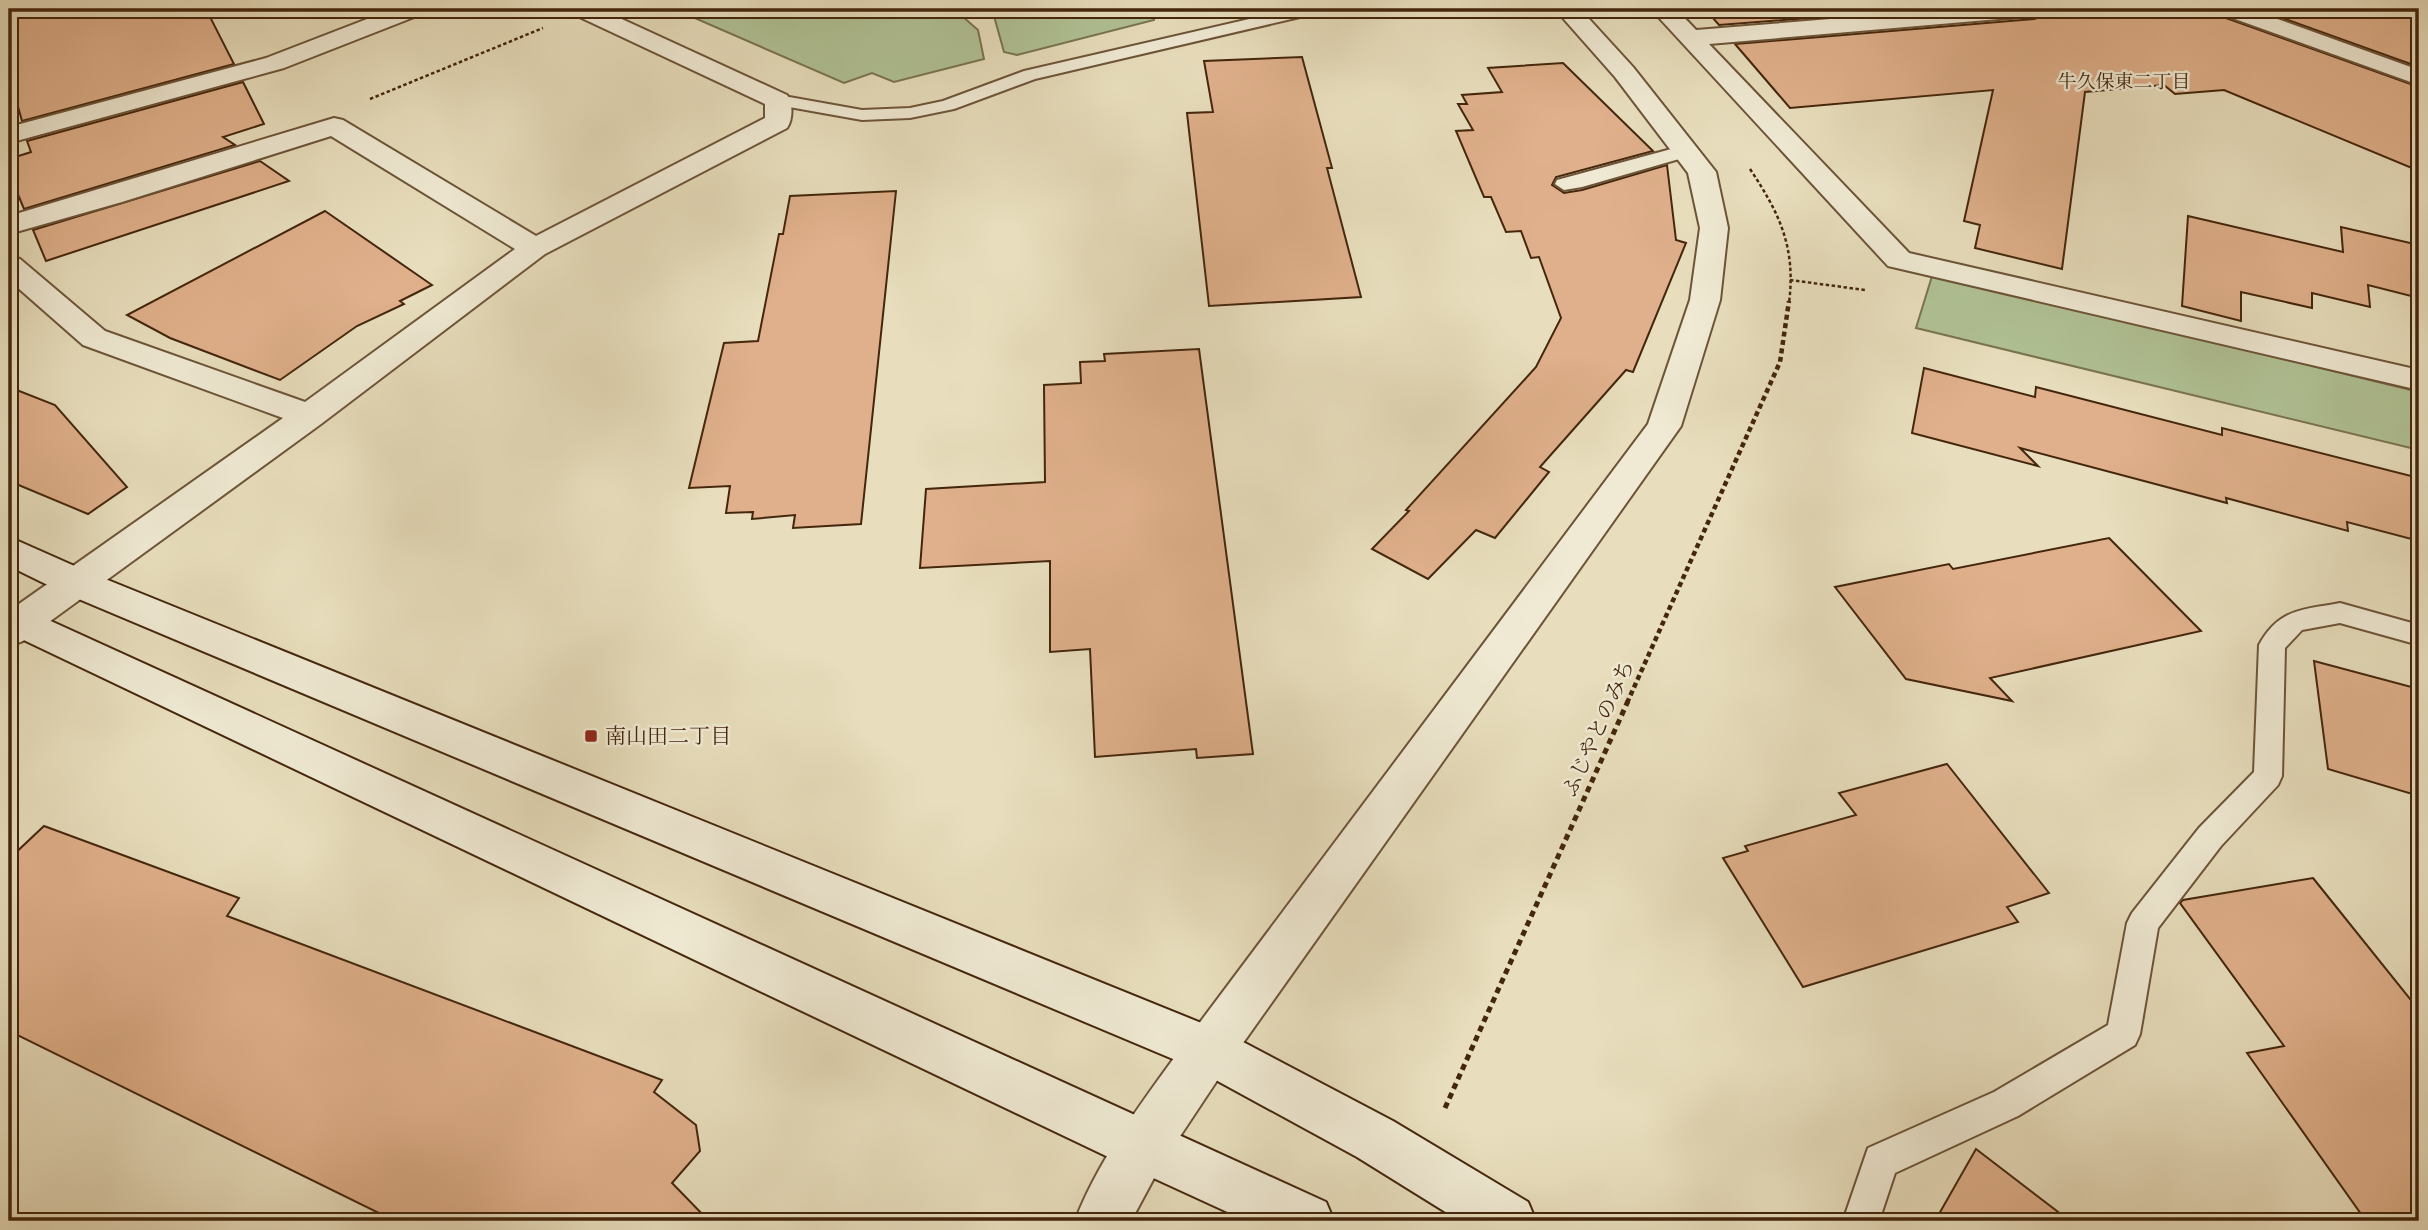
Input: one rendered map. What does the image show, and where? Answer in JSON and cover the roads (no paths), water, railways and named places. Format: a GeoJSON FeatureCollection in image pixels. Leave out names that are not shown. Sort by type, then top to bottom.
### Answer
{"type":"FeatureCollection","features":[{"type":"Feature","properties":{"kind":"street"},"geometry":{"type":"LineString","coordinates":[[9,135],[275,63],[414,9]]}},
{"type":"Feature","properties":{"kind":"street"},"geometry":{"type":"LineString","coordinates":[[13,623],[309,416],[535,248],[778,122],[778,100],[581,9]]}},
{"type":"Feature","properties":{"kind":"street"},"geometry":{"type":"LineString","coordinates":[[1102,1221],[1143,1147],[1209,1050],[1664,426],[1705,300],[1714,228],[1702,172],[1624,72],[1567,9]]}},
{"type":"Feature","properties":{"kind":"street"},"geometry":{"type":"LineString","coordinates":[[1663,9],[1899,260],[2419,380]]}},
{"type":"Feature","properties":{"kind":"street"},"geometry":{"type":"LineString","coordinates":[[1692,38],[2034,9]]}},
{"type":"Feature","properties":{"kind":"street"},"geometry":{"type":"LineString","coordinates":[[2229,9],[2419,78]]}},
{"type":"Feature","properties":{"kind":"street"},"geometry":{"type":"LineString","coordinates":[[9,225],[112,196],[334,126],[535,248]]}},
{"type":"Feature","properties":{"kind":"street"},"geometry":{"type":"LineString","coordinates":[[9,265],[94,338],[309,416]]}},
{"type":"Feature","properties":{"kind":"street"},"geometry":{"type":"LineString","coordinates":[[9,550],[75,582],[1209,1050],[1375,1139],[1509,1221]]}},
{"type":"Feature","properties":{"kind":"street"},"geometry":{"type":"LineString","coordinates":[[13,623],[1307,1221]]}},
{"type":"Feature","properties":{"kind":"lane"},"geometry":{"type":"LineString","coordinates":[[778,100],[862,115],[909,113],[948,105],[1030,75],[1313,9]]}},
{"type":"Feature","properties":{"kind":"lane"},"geometry":{"type":"LineString","coordinates":[[1563,184],[1686,151]]}},
{"type":"Feature","properties":{"kind":"lane"},"geometry":{"type":"LineString","coordinates":[[1861,1221],[1881,1161],[2006,1104],[2123,1034],[2143,923],[2210,836],[2268,776],[2273,645],[2294,621],[2340,612],[2419,635]]}},
{"type":"Feature","properties":{"kind":"place","name":"南山田二丁目"},"geometry":{"type":"Point","coordinates":[591,736]}},
{"type":"Feature","properties":{"kind":"district","name":"牛久保東二丁目"},"geometry":{"type":"Point","coordinates":[2124,81]}}]}
